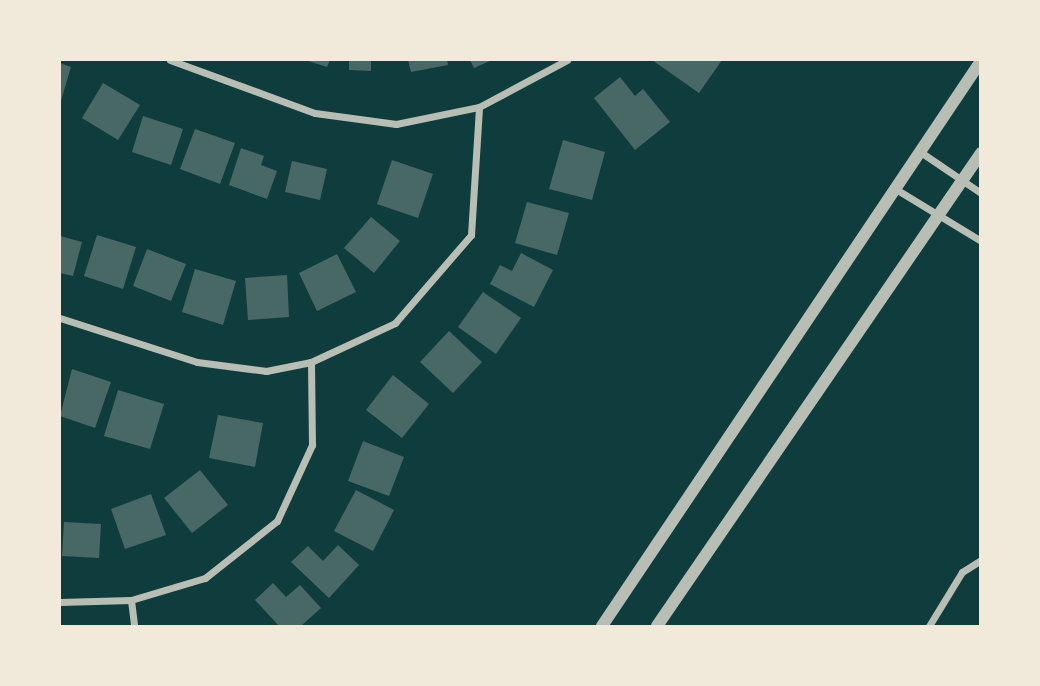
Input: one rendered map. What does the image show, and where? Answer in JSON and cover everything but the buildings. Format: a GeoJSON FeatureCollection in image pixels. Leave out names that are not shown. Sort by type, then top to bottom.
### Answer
{"type":"FeatureCollection","features":[{"type":"Feature","properties":{"kind":"street"},"geometry":{"type":"LineString","coordinates":[[170,60],[315,113],[396,124],[479,107],[567,60]]}},
{"type":"Feature","properties":{"kind":"street"},"geometry":{"type":"LineString","coordinates":[[602,626],[981,61]]}},
{"type":"Feature","properties":{"kind":"street"},"geometry":{"type":"LineString","coordinates":[[60,318],[197,362],[266,371],[311,362],[395,323],[471,235],[479,107]]}},
{"type":"Feature","properties":{"kind":"street"},"geometry":{"type":"LineString","coordinates":[[919,150],[981,193]]}},
{"type":"Feature","properties":{"kind":"street"},"geometry":{"type":"LineString","coordinates":[[657,626],[941,217],[981,153]]}},
{"type":"Feature","properties":{"kind":"street"},"geometry":{"type":"LineString","coordinates":[[894,188],[981,241]]}},
{"type":"Feature","properties":{"kind":"street"},"geometry":{"type":"LineString","coordinates":[[60,602],[131,600],[205,578],[277,521],[313,445],[311,362]]}},
{"type":"Feature","properties":{"kind":"street"},"geometry":{"type":"LineString","coordinates":[[929,626],[962,572],[981,560]]}},
{"type":"Feature","properties":{"kind":"street"},"geometry":{"type":"LineString","coordinates":[[131,600],[134,626]]}}]}
